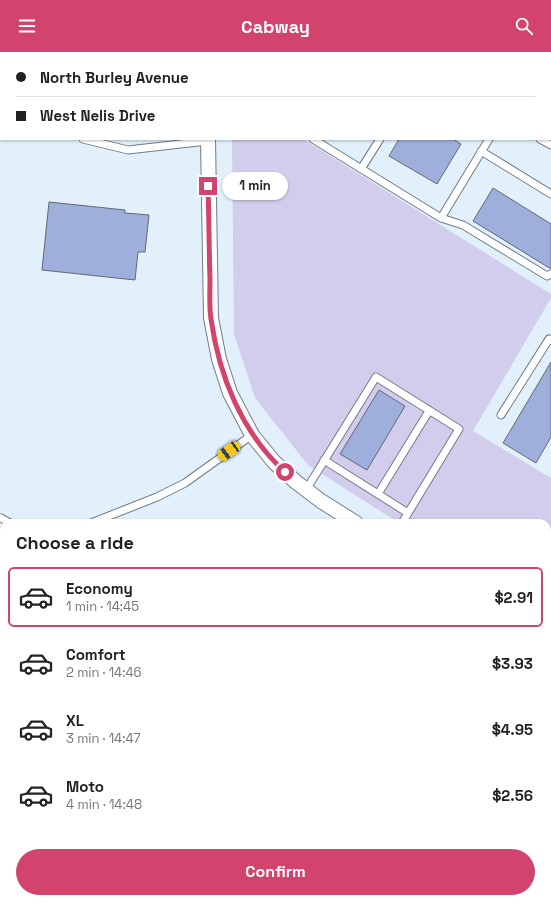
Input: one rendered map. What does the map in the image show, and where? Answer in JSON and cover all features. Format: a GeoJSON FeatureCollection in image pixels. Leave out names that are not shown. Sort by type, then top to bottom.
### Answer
{"type":"FeatureCollection","features":[{"type":"Feature","properties":{"kind":"street"},"geometry":{"type":"LineString","coordinates":[[207,140],[211,318],[219,359],[230,394],[257,440],[274,462],[306,490],[350,519]]}},
{"type":"Feature","properties":{"kind":"lane"},"geometry":{"type":"LineString","coordinates":[[87,140],[128,150],[175,142],[207,140]]}},
{"type":"Feature","properties":{"kind":"lane"},"geometry":{"type":"LineString","coordinates":[[315,140],[440,218],[463,225],[547,276],[551,274]]}},
{"type":"Feature","properties":{"kind":"lane"},"geometry":{"type":"LineString","coordinates":[[361,169],[379,140]]}},
{"type":"Feature","properties":{"kind":"lane"},"geometry":{"type":"LineString","coordinates":[[440,218],[488,140]]}},
{"type":"Feature","properties":{"kind":"lane"},"geometry":{"type":"LineString","coordinates":[[542,140],[551,145]]}},
{"type":"Feature","properties":{"kind":"lane"},"geometry":{"type":"LineString","coordinates":[[482,151],[551,194]]}},
{"type":"Feature","properties":{"kind":"lane"},"geometry":{"type":"LineString","coordinates":[[501,415],[549,339],[551,340]]}},
{"type":"Feature","properties":{"kind":"lane"},"geometry":{"type":"LineString","coordinates":[[306,490],[376,377],[459,429],[404,519]]}},
{"type":"Feature","properties":{"kind":"lane"},"geometry":{"type":"LineString","coordinates":[[378,494],[429,411]]}},
{"type":"Feature","properties":{"kind":"lane"},"geometry":{"type":"LineString","coordinates":[[101,519],[157,497],[185,483],[257,440]]}},
{"type":"Feature","properties":{"kind":"lane"},"geometry":{"type":"LineString","coordinates":[[324,460],[408,513]]}},
{"type":"Feature","properties":{"kind":"shaded area"},"geometry":{"type":"Polygon","coordinates":[[[232,140],[305,140],[551,294],[551,298],[473,431],[551,478],[551,519],[393,519],[308,465],[255,398],[234,334],[232,140]]]}},
{"type":"Feature","properties":{"kind":"building"},"geometry":{"type":"Polygon","coordinates":[[[398,140],[455,140],[461,144],[437,184],[389,156],[398,140]]]}},
{"type":"Feature","properties":{"kind":"building"},"geometry":{"type":"Polygon","coordinates":[[[493,188],[551,224],[551,269],[473,221],[493,188]]]}},
{"type":"Feature","properties":{"kind":"building"},"geometry":{"type":"Polygon","coordinates":[[[49,202],[125,210],[125,213],[149,215],[145,252],[138,252],[135,280],[42,270],[49,202]]]}},
{"type":"Feature","properties":{"kind":"building"},"geometry":{"type":"Polygon","coordinates":[[[551,362],[551,437],[536,463],[503,443],[551,362]]]}},
{"type":"Feature","properties":{"kind":"building"},"geometry":{"type":"Polygon","coordinates":[[[379,390],[405,406],[367,470],[340,454],[379,390]]]}},
{"type":"Feature","properties":{"kind":"route"},"geometry":{"type":"LineString","coordinates":[[208,186],[211,318],[219,359],[230,394],[252,435],[274,462],[285,472]]}}]}
